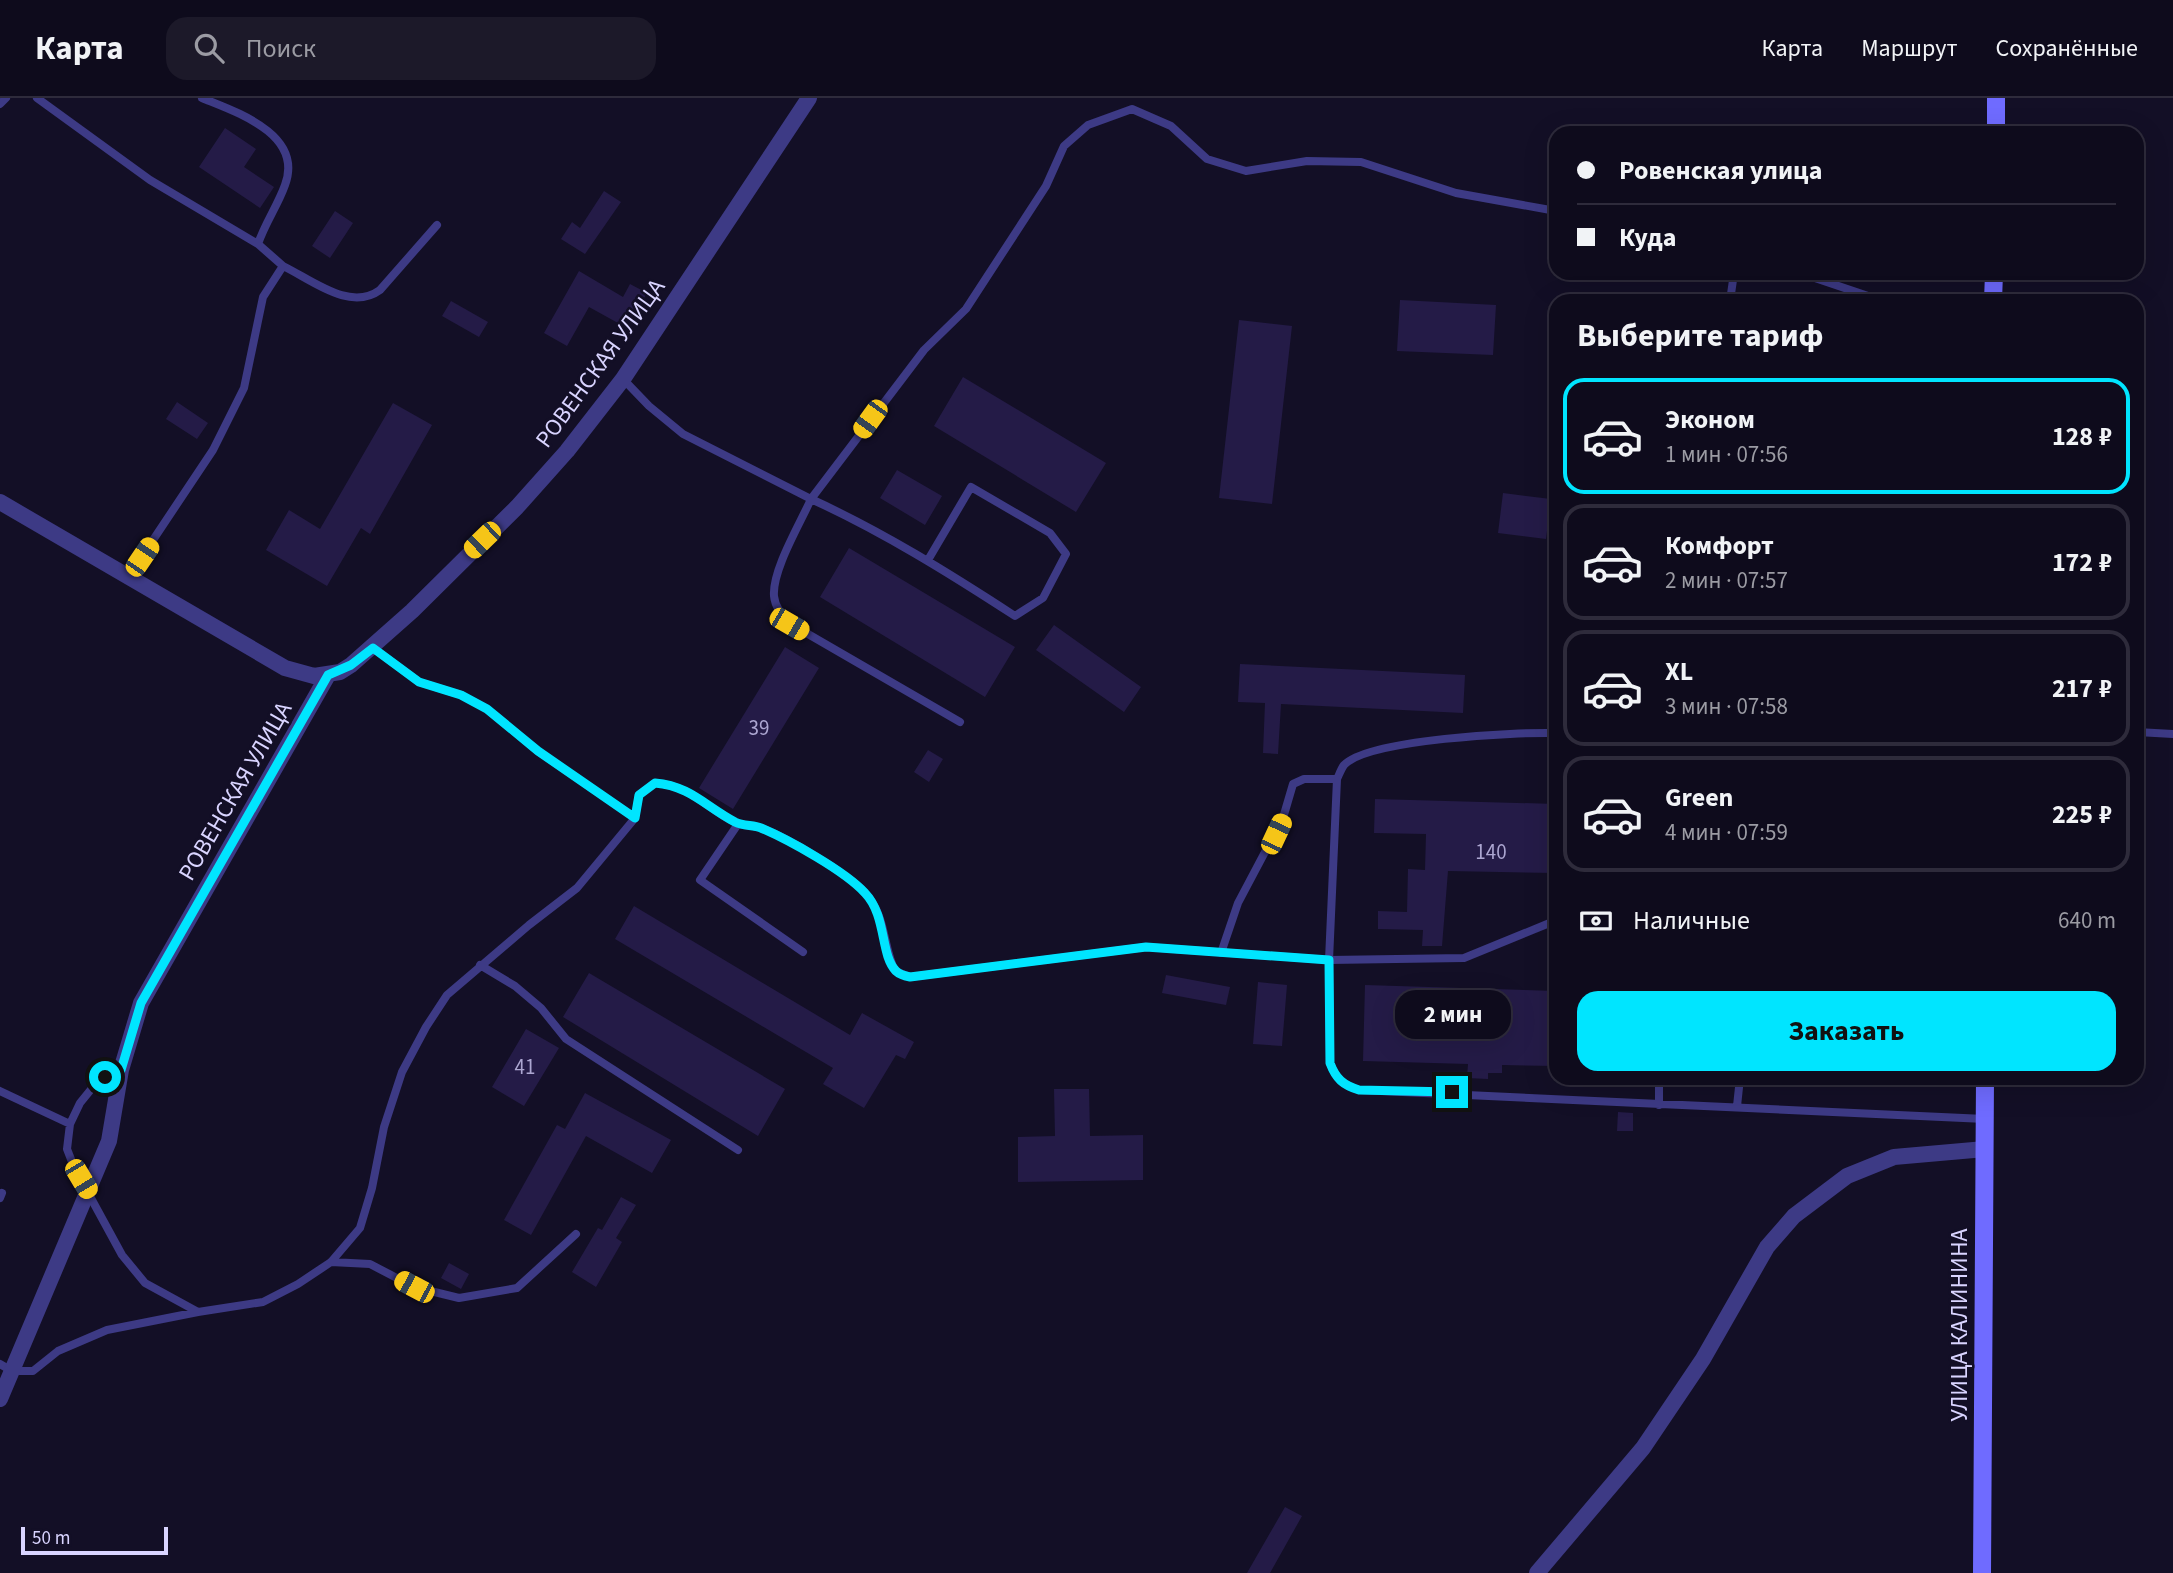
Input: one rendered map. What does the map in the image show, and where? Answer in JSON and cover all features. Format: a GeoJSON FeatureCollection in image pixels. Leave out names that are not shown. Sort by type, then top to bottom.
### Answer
{"type":"FeatureCollection","features":[{"type":"Feature","properties":{"kind":"main road"},"geometry":{"type":"LineString","coordinates":[[1996,98],[1996,126]]}},
{"type":"Feature","properties":{"kind":"main road","name":"УЛИЦА КАЛИНИНА"},"geometry":{"type":"LineString","coordinates":[[1982,1573],[1985,1085]]}},
{"type":"Feature","properties":{"kind":"street","name":"РОВЕНСКАЯ УЛИЦА"},"geometry":{"type":"LineString","coordinates":[[0,1399],[6,1367],[89,1192],[108,1141],[121,1070],[141,1003],[328,675],[351,665],[373,648],[517,508],[567,451],[623,379],[810,98]]}},
{"type":"Feature","properties":{"kind":"street"},"geometry":{"type":"LineString","coordinates":[[0,502],[127,579],[285,668],[314,676],[328,675]]}},
{"type":"Feature","properties":{"kind":"street"},"geometry":{"type":"LineString","coordinates":[[1536,1573],[1643,1448],[1703,1359],[1767,1247],[1794,1216],[1847,1176],[1894,1157],[1985,1149]]}},
{"type":"Feature","properties":{"kind":"lane"},"geometry":{"type":"LineString","coordinates":[[0,104],[6,98]]}},
{"type":"Feature","properties":{"kind":"lane"},"geometry":{"type":"LineString","coordinates":[[37,98],[150,180],[258,244],[283,266],[345,298],[370,298],[437,225]]}},
{"type":"Feature","properties":{"kind":"lane"},"geometry":{"type":"LineString","coordinates":[[202,98],[260,122],[277,140],[288,162],[286,183],[258,244]]}},
{"type":"Feature","properties":{"kind":"lane"},"geometry":{"type":"LineString","coordinates":[[960,722],[789,624],[779,612],[774,598],[775,582],[811,499],[924,350],[966,309],[1046,186],[1064,146],[1088,125],[1132,109],[1171,126],[1207,159],[1246,171],[1307,161],[1361,162],[1455,193],[1549,210]]}},
{"type":"Feature","properties":{"kind":"lane"},"geometry":{"type":"LineString","coordinates":[[127,579],[213,450],[244,388],[263,297],[283,266]]}},
{"type":"Feature","properties":{"kind":"lane"},"geometry":{"type":"LineString","coordinates":[[1821,280],[1862,294]]}},
{"type":"Feature","properties":{"kind":"lane"},"geometry":{"type":"LineString","coordinates":[[623,379],[649,406],[683,434],[855,519],[929,560],[1015,616],[1043,598],[1066,554],[1049,533],[971,487],[929,560]]}},
{"type":"Feature","properties":{"kind":"lane"},"geometry":{"type":"LineString","coordinates":[[373,648],[419,682],[461,695],[487,709],[538,751],[635,818]]}},
{"type":"Feature","properties":{"kind":"lane"},"geometry":{"type":"LineString","coordinates":[[1549,733],[1517,732],[1388,749],[1359,756],[1344,765],[1337,779],[1329,960],[1330,1063],[1336,1077],[1346,1086],[1359,1090],[1452,1092],[1659,1105],[1737,1106],[1984,1119]]}},
{"type":"Feature","properties":{"kind":"lane"},"geometry":{"type":"LineString","coordinates":[[2144,732],[2173,734]]}},
{"type":"Feature","properties":{"kind":"lane"},"geometry":{"type":"LineString","coordinates":[[1221,953],[1238,903],[1283,818],[1293,784],[1304,779],[1337,779]]}},
{"type":"Feature","properties":{"kind":"lane"},"geometry":{"type":"LineString","coordinates":[[6,1367],[33,1371],[58,1351],[107,1330],[263,1302],[298,1284],[331,1262],[360,1228],[372,1188],[384,1126],[402,1072],[447,995],[480,965],[578,888],[635,818],[639,795],[655,783],[682,788],[738,824],[758,827],[782,838],[859,887],[878,911],[891,963],[901,975],[910,977],[1146,947],[1329,960],[1464,958],[1549,923]]}},
{"type":"Feature","properties":{"kind":"lane"},"geometry":{"type":"LineString","coordinates":[[738,824],[700,880],[803,952]]}},
{"type":"Feature","properties":{"kind":"lane"},"geometry":{"type":"LineString","coordinates":[[480,965],[515,986],[541,1008],[566,1040],[738,1150]]}},
{"type":"Feature","properties":{"kind":"lane"},"geometry":{"type":"LineString","coordinates":[[121,1070],[93,1087],[70,1124],[67,1149],[122,1255],[145,1283],[198,1312]]}},
{"type":"Feature","properties":{"kind":"lane"},"geometry":{"type":"LineString","coordinates":[[1659,1085],[1659,1105]]}},
{"type":"Feature","properties":{"kind":"lane"},"geometry":{"type":"LineString","coordinates":[[1737,1106],[1739,1085]]}},
{"type":"Feature","properties":{"kind":"lane"},"geometry":{"type":"LineString","coordinates":[[0,1091],[70,1124]]}},
{"type":"Feature","properties":{"kind":"lane"},"geometry":{"type":"LineString","coordinates":[[331,1262],[370,1264],[414,1287],[459,1298],[517,1288],[576,1234]]}},
{"type":"Feature","properties":{"kind":"building"},"geometry":{"type":"Polygon","coordinates":[[[225,128],[256,149],[244,167],[274,187],[260,208],[199,167],[225,128]]]}},
{"type":"Feature","properties":{"kind":"building"},"geometry":{"type":"Polygon","coordinates":[[[604,191],[621,202],[585,254],[561,239],[572,222],[580,228],[604,191]]]}},
{"type":"Feature","properties":{"kind":"building"},"geometry":{"type":"Polygon","coordinates":[[[335,211],[353,223],[330,258],[312,246],[335,211]]]}},
{"type":"Feature","properties":{"kind":"building"},"geometry":{"type":"Polygon","coordinates":[[[579,271],[623,297],[630,284],[647,293],[627,328],[589,307],[567,346],[544,333],[579,271]]]}},
{"type":"Feature","properties":{"kind":"building"},"geometry":{"type":"Polygon","coordinates":[[[1400,300],[1496,305],[1493,355],[1397,351],[1400,300]]]}},
{"type":"Feature","properties":{"kind":"building"},"geometry":{"type":"Polygon","coordinates":[[[451,301],[488,322],[479,337],[442,316],[451,301]]]}},
{"type":"Feature","properties":{"kind":"building"},"geometry":{"type":"Polygon","coordinates":[[[1239,320],[1292,326],[1272,504],[1219,498],[1239,320]]]}},
{"type":"Feature","properties":{"kind":"building"},"geometry":{"type":"Polygon","coordinates":[[[963,377],[1106,463],[1076,512],[934,426],[963,377]]]}},
{"type":"Feature","properties":{"kind":"building"},"geometry":{"type":"Polygon","coordinates":[[[177,402],[208,423],[197,439],[166,419],[177,402]]]}},
{"type":"Feature","properties":{"kind":"building"},"geometry":{"type":"Polygon","coordinates":[[[393,403],[432,425],[370,534],[361,528],[327,586],[266,550],[289,510],[320,529],[393,403]]]}},
{"type":"Feature","properties":{"kind":"building"},"geometry":{"type":"Polygon","coordinates":[[[897,470],[942,496],[925,525],[880,498],[897,470]]]}},
{"type":"Feature","properties":{"kind":"building"},"geometry":{"type":"Polygon","coordinates":[[[1503,493],[1549,499],[1546,539],[1498,533],[1503,493]]]}},
{"type":"Feature","properties":{"kind":"building"},"geometry":{"type":"Polygon","coordinates":[[[849,548],[1015,647],[985,697],[820,597],[849,548]]]}},
{"type":"Feature","properties":{"kind":"building"},"geometry":{"type":"Polygon","coordinates":[[[1054,625],[1141,687],[1124,712],[1036,650],[1054,625]]]}},
{"type":"Feature","properties":{"kind":"building"},"geometry":{"type":"Polygon","coordinates":[[[785,647],[819,668],[733,809],[699,788],[785,647]]]}},
{"type":"Feature","properties":{"kind":"building"},"geometry":{"type":"Polygon","coordinates":[[[1240,664],[1465,675],[1463,713],[1281,704],[1278,754],[1263,753],[1265,703],[1238,702],[1240,664]]]}},
{"type":"Feature","properties":{"kind":"building"},"geometry":{"type":"Polygon","coordinates":[[[928,750],[943,759],[929,782],[914,772],[928,750]]]}},
{"type":"Feature","properties":{"kind":"building"},"geometry":{"type":"Polygon","coordinates":[[[1375,799],[1549,804],[1549,873],[1448,871],[1442,946],[1422,946],[1423,930],[1378,929],[1378,911],[1407,912],[1408,869],[1425,870],[1426,834],[1374,833],[1375,799]]]}},
{"type":"Feature","properties":{"kind":"building"},"geometry":{"type":"Polygon","coordinates":[[[634,906],[850,1035],[862,1013],[914,1042],[905,1059],[896,1055],[864,1108],[823,1084],[833,1068],[615,939],[634,906]]]}},
{"type":"Feature","properties":{"kind":"building"},"geometry":{"type":"Polygon","coordinates":[[[589,973],[785,1089],[758,1136],[563,1017],[589,973]]]}},
{"type":"Feature","properties":{"kind":"building"},"geometry":{"type":"Polygon","coordinates":[[[1166,975],[1230,987],[1226,1005],[1162,993],[1166,975]]]}},
{"type":"Feature","properties":{"kind":"building"},"geometry":{"type":"Polygon","coordinates":[[[1258,982],[1287,985],[1282,1046],[1253,1044],[1258,982]]]}},
{"type":"Feature","properties":{"kind":"building"},"geometry":{"type":"Polygon","coordinates":[[[1365,985],[1549,991],[1549,1066],[1502,1065],[1502,1073],[1488,1073],[1488,1079],[1467,1078],[1468,1064],[1363,1061],[1365,985]]]}},
{"type":"Feature","properties":{"kind":"building"},"geometry":{"type":"Polygon","coordinates":[[[526,1029],[559,1048],[524,1106],[492,1087],[526,1029]]]}},
{"type":"Feature","properties":{"kind":"building"},"geometry":{"type":"Polygon","coordinates":[[[1054,1089],[1089,1089],[1090,1136],[1143,1135],[1143,1180],[1018,1182],[1018,1137],[1055,1136],[1054,1089]]]}},
{"type":"Feature","properties":{"kind":"building"},"geometry":{"type":"Polygon","coordinates":[[[585,1093],[671,1140],[652,1173],[586,1136],[531,1235],[504,1220],[557,1125],[565,1129],[585,1093]]]}},
{"type":"Feature","properties":{"kind":"building"},"geometry":{"type":"Polygon","coordinates":[[[1618,1112],[1633,1113],[1633,1131],[1617,1131],[1618,1112]]]}},
{"type":"Feature","properties":{"kind":"building"},"geometry":{"type":"Polygon","coordinates":[[[621,1197],[636,1205],[616,1238],[622,1242],[596,1287],[572,1272],[598,1228],[602,1230],[621,1197]]]}},
{"type":"Feature","properties":{"kind":"building"},"geometry":{"type":"Polygon","coordinates":[[[449,1263],[469,1274],[461,1289],[441,1278],[449,1263]]]}},
{"type":"Feature","properties":{"kind":"building"},"geometry":{"type":"Polygon","coordinates":[[[1285,1507],[1302,1516],[1270,1573],[1247,1573],[1285,1507]]]}},
{"type":"Feature","properties":{"kind":"route"},"geometry":{"type":"LineString","coordinates":[[105,1077],[121,1070],[141,1003],[328,675],[340,672],[373,648],[419,682],[461,695],[487,709],[538,751],[635,818],[639,795],[655,783],[682,788],[738,824],[758,827],[782,838],[852,880],[867,894],[878,911],[891,963],[901,975],[910,977],[1146,947],[1329,960],[1330,1063],[1336,1077],[1346,1086],[1359,1090],[1452,1092]]}}]}
